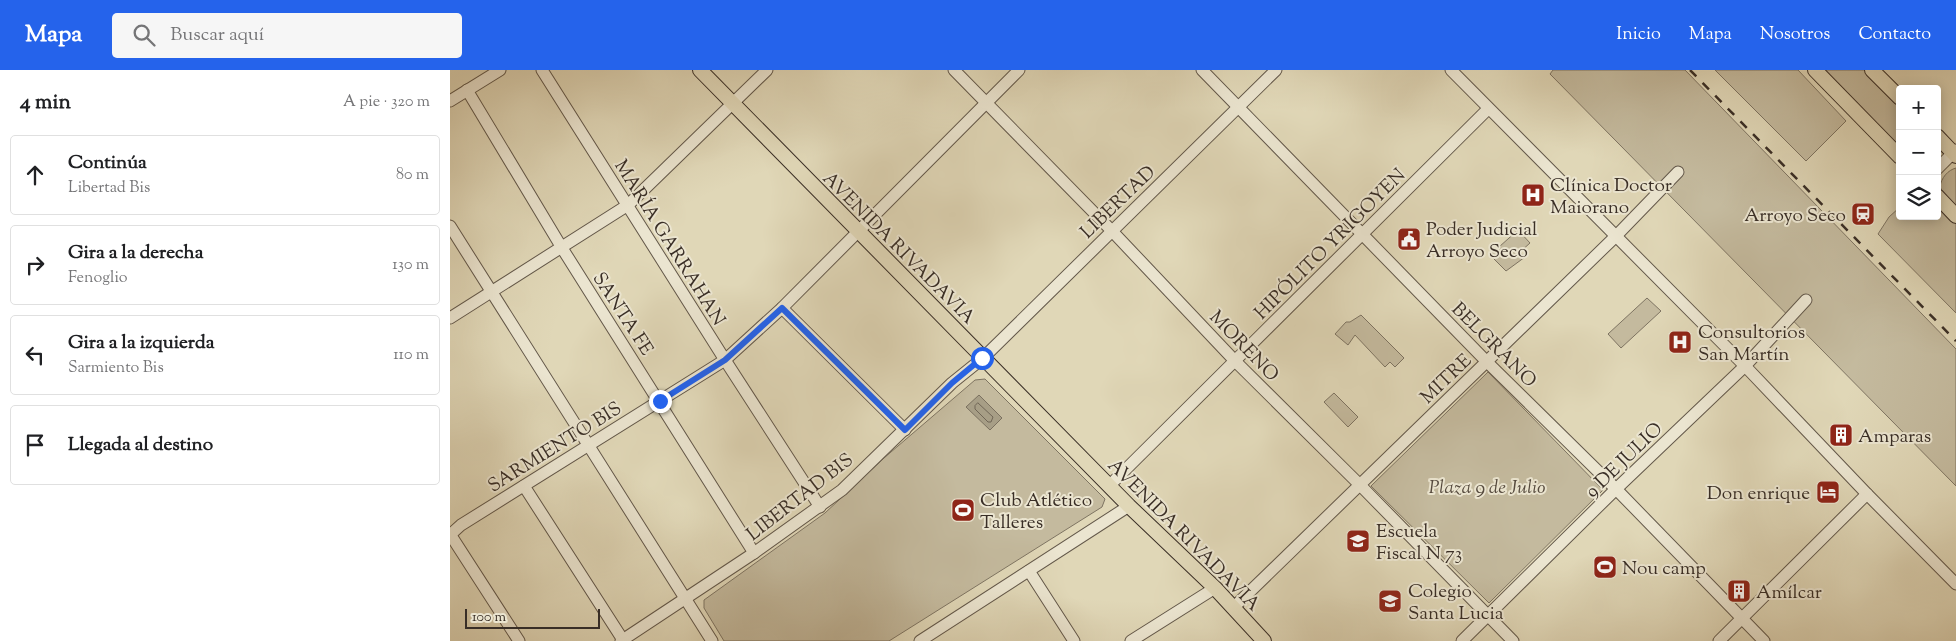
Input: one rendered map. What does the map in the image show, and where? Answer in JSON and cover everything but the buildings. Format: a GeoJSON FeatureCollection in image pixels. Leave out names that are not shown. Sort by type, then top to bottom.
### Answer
{"type":"FeatureCollection","features":[{"type":"Feature","properties":{"kind":"main road","name":"AVENIDA RIVADAVIA"},"geometry":{"type":"LineString","coordinates":[[700,70],[1109,486],[1215,588],[1264,641]]}},
{"type":"Feature","properties":{"kind":"main road"},"geometry":{"type":"LineString","coordinates":[[1815,70],[1896,154]]}},
{"type":"Feature","properties":{"kind":"main road"},"geometry":{"type":"LineString","coordinates":[[1872,70],[1896,94]]}},
{"type":"Feature","properties":{"kind":"main road"},"geometry":{"type":"LineString","coordinates":[[1941,140],[1955,153]]}},
{"type":"Feature","properties":{"kind":"main road"},"geometry":{"type":"LineString","coordinates":[[1941,200],[1956,216]]}},
{"type":"Feature","properties":{"kind":"street"},"geometry":{"type":"LineString","coordinates":[[450,101],[500,70]]}},
{"type":"Feature","properties":{"kind":"street","name":"MARÍA GARRAHAN"},"geometry":{"type":"LineString","coordinates":[[542,70],[820,507]]}},
{"type":"Feature","properties":{"kind":"street"},"geometry":{"type":"LineString","coordinates":[[450,318],[628,205],[768,70]]}},
{"type":"Feature","properties":{"kind":"street","name":"MORENO"},"geometry":{"type":"LineString","coordinates":[[954,70],[1112,231],[1235,361],[1513,641]]}},
{"type":"Feature","properties":{"kind":"street","name":"SARMIENTO BIS"},"geometry":{"type":"LineString","coordinates":[[450,534],[461,525],[725,360],[782,308],[1019,70]]}},
{"type":"Feature","properties":{"kind":"street","name":"BELGRANO"},"geometry":{"type":"LineString","coordinates":[[1202,70],[1487,362],[1616,489],[1764,641]]}},
{"type":"Feature","properties":{"kind":"street","name":"LIBERTAD"},"geometry":{"type":"LineString","coordinates":[[982,358],[1276,70]]}},
{"type":"Feature","properties":{"kind":"street"},"geometry":{"type":"LineString","coordinates":[[1457,72],[1488,109],[1745,366],[1956,584]]}},
{"type":"Feature","properties":{"kind":"street","name":"SANTA FE"},"geometry":{"type":"LineString","coordinates":[[467,90],[562,248],[660,401],[754,554]]}},
{"type":"Feature","properties":{"kind":"street","name":"HIPÓLITO YRIGOYEN"},"geometry":{"type":"LineString","coordinates":[[1109,486],[1488,109]]}},
{"type":"Feature","properties":{"kind":"street"},"geometry":{"type":"LineString","coordinates":[[1941,165],[1955,153]]}},
{"type":"Feature","properties":{"kind":"street","name":"MITRE"},"geometry":{"type":"LineString","coordinates":[[1233,608],[1616,236],[1678,172]]}},
{"type":"Feature","properties":{"kind":"street"},"geometry":{"type":"LineString","coordinates":[[450,226],[712,641]]}},
{"type":"Feature","properties":{"kind":"street","name":"9 DE JULIO"},"geometry":{"type":"LineString","coordinates":[[1462,641],[1616,489],[1745,366],[1806,300]]}},
{"type":"Feature","properties":{"kind":"street"},"geometry":{"type":"LineString","coordinates":[[782,308],[905,430]]}},
{"type":"Feature","properties":{"kind":"street","name":"LIBERTAD BIS"},"geometry":{"type":"LineString","coordinates":[[622,640],[754,554],[842,490],[952,383],[982,358]]}},
{"type":"Feature","properties":{"kind":"street"},"geometry":{"type":"LineString","coordinates":[[524,486],[622,640]]}},
{"type":"Feature","properties":{"kind":"street"},"geometry":{"type":"LineString","coordinates":[[1719,641],[1867,494]]}},
{"type":"Feature","properties":{"kind":"street"},"geometry":{"type":"LineString","coordinates":[[920,641],[1129,506]]}},
{"type":"Feature","properties":{"kind":"street"},"geometry":{"type":"LineString","coordinates":[[450,534],[519,641]]}},
{"type":"Feature","properties":{"kind":"street"},"geometry":{"type":"LineString","coordinates":[[1029,571],[1074,641]]}},
{"type":"Feature","properties":{"kind":"street"},"geometry":{"type":"LineString","coordinates":[[1131,641],[1215,588]]}},
{"type":"Feature","properties":{"kind":"green space"},"geometry":{"type":"Polygon","coordinates":[[[1553,70],[1685,70],[1956,349],[1956,486],[1550,74],[1553,70]]]}},
{"type":"Feature","properties":{"kind":"green space"},"geometry":{"type":"Polygon","coordinates":[[[1715,70],[1798,70],[1846,121],[1806,161],[1715,70]]]}},
{"type":"Feature","properties":{"kind":"green space"},"geometry":{"type":"Polygon","coordinates":[[[1819,70],[1867,70],[1896,99],[1896,147],[1819,70]]]}},
{"type":"Feature","properties":{"kind":"green space"},"geometry":{"type":"Polygon","coordinates":[[[1956,168],[1956,209],[1941,189],[1945,175],[1956,168]]]}},
{"type":"Feature","properties":{"kind":"green space"},"geometry":{"type":"Polygon","coordinates":[[[1941,207],[1956,222],[1956,313],[1878,234],[1889,217],[1896,211],[1896,220],[1941,220],[1941,207]]]}},
{"type":"Feature","properties":{"kind":"green space"},"geometry":{"type":"Polygon","coordinates":[[[1518,230],[1530,243],[1520,252],[1525,257],[1506,271],[1490,255],[1518,230]]]}},
{"type":"Feature","properties":{"kind":"green space"},"geometry":{"type":"Polygon","coordinates":[[[1647,298],[1661,311],[1621,348],[1608,334],[1647,298]]]}},
{"type":"Feature","properties":{"kind":"green space"},"geometry":{"type":"Polygon","coordinates":[[[1361,315],[1404,358],[1395,367],[1390,362],[1385,367],[1355,335],[1348,345],[1335,334],[1346,322],[1350,322],[1361,315]]]}},
{"type":"Feature","properties":{"kind":"green space","name":"Plaza 9 de Julio"},"geometry":{"type":"Polygon","coordinates":[[[1488,372],[1603,490],[1489,603],[1371,486],[1488,372]]]}},
{"type":"Feature","properties":{"kind":"green space","name":"Club Atlético Talleres"},"geometry":{"type":"Polygon","coordinates":[[[985,379],[1105,499],[1102,507],[889,641],[724,641],[704,608],[704,600],[825,513],[884,458],[975,380],[985,379]]]}},
{"type":"Feature","properties":{"kind":"green space"},"geometry":{"type":"Polygon","coordinates":[[[1334,393],[1358,417],[1348,427],[1324,402],[1334,393]]]}},
{"type":"Feature","properties":{"kind":"water"},"geometry":{"type":"Polygon","coordinates":[[[979,395],[1002,418],[990,430],[966,407],[979,395]]]}},
{"type":"Feature","properties":{"kind":"railway"},"geometry":{"type":"LineString","coordinates":[[1690,70],[1956,341]]}},
{"type":"Feature","properties":{"kind":"place","name":"Clínica Doctor Maiorano"},"geometry":{"type":"Point","coordinates":[1533,195]}},
{"type":"Feature","properties":{"kind":"place","name":"Arroyo Seco"},"geometry":{"type":"Point","coordinates":[1863,214]}},
{"type":"Feature","properties":{"kind":"place","name":"Poder Judicial Arroyo Seco"},"geometry":{"type":"Point","coordinates":[1409,239]}},
{"type":"Feature","properties":{"kind":"place","name":"Consultorios San Martín"},"geometry":{"type":"Point","coordinates":[1680,342]}},
{"type":"Feature","properties":{"kind":"place","name":"Amparas"},"geometry":{"type":"Point","coordinates":[1841,435]}},
{"type":"Feature","properties":{"kind":"place","name":"Don enrique"},"geometry":{"type":"Point","coordinates":[1828,492]}},
{"type":"Feature","properties":{"kind":"place","name":"Club Atlético Talleres"},"geometry":{"type":"Point","coordinates":[963,510]}},
{"type":"Feature","properties":{"kind":"place","name":"Escuela Fiscal N 73"},"geometry":{"type":"Point","coordinates":[1358,541]}},
{"type":"Feature","properties":{"kind":"place","name":"Nou camp"},"geometry":{"type":"Point","coordinates":[1605,567]}},
{"type":"Feature","properties":{"kind":"place","name":"Amílcar"},"geometry":{"type":"Point","coordinates":[1739,591]}},
{"type":"Feature","properties":{"kind":"place","name":"Colegio Santa Lucia"},"geometry":{"type":"Point","coordinates":[1390,601]}},
{"type":"Feature","properties":{"kind":"route"},"geometry":{"type":"LineString","coordinates":[[660,401],[725,360],[782,308],[905,430],[952,383],[982,358]]}}]}
